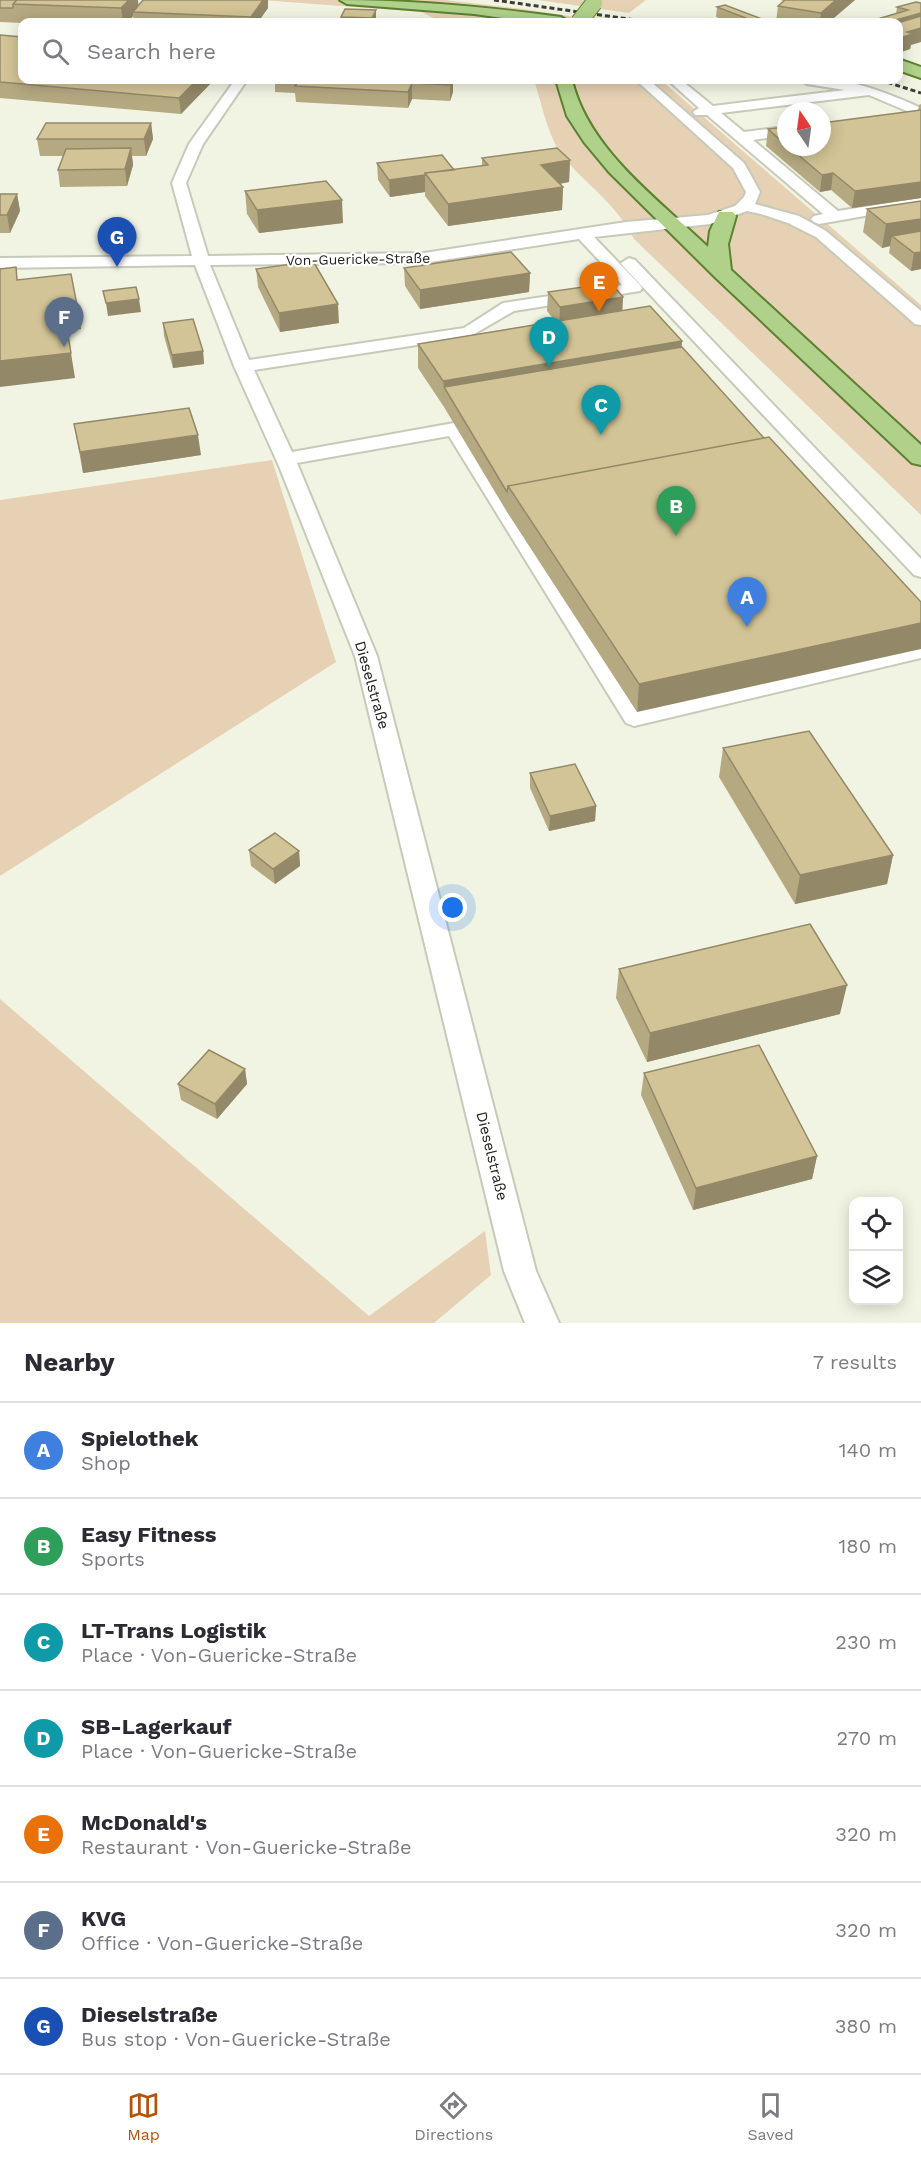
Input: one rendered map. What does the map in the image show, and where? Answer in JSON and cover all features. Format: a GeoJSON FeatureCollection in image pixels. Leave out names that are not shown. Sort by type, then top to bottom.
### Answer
{"type":"FeatureCollection","features":[{"type":"Feature","properties":{"kind":"main road"},"geometry":{"type":"LineString","coordinates":[[347,0],[474,10],[532,18]]}},
{"type":"Feature","properties":{"kind":"main road"},"geometry":{"type":"LineString","coordinates":[[582,18],[596,2]]}},
{"type":"Feature","properties":{"kind":"main road"},"geometry":{"type":"LineString","coordinates":[[903,66],[921,73]]}},
{"type":"Feature","properties":{"kind":"main road"},"geometry":{"type":"LineString","coordinates":[[565,84],[577,117],[596,146],[722,273],[921,458]]}},
{"type":"Feature","properties":{"kind":"main road"},"geometry":{"type":"LineString","coordinates":[[722,273],[716,244],[717,235],[726,216]]}},
{"type":"Feature","properties":{"kind":"street","name":"Dieselstraße"},"geometry":{"type":"LineString","coordinates":[[238,84],[189,156],[179,183],[200,260],[243,366],[286,459],[366,656],[520,1270],[542,1323]]}},
{"type":"Feature","properties":{"kind":"street"},"geometry":{"type":"LineString","coordinates":[[647,84],[728,155],[745,174],[753,193],[746,206],[785,215],[821,234],[921,320]]}},
{"type":"Feature","properties":{"kind":"street"},"geometry":{"type":"LineString","coordinates":[[679,84],[833,215]]}},
{"type":"Feature","properties":{"kind":"street"},"geometry":{"type":"LineString","coordinates":[[831,84],[872,91],[921,113]]}},
{"type":"Feature","properties":{"kind":"street"},"geometry":{"type":"LineString","coordinates":[[681,114],[872,91]]}},
{"type":"Feature","properties":{"kind":"street"},"geometry":{"type":"LineString","coordinates":[[899,116],[921,113]]}},
{"type":"Feature","properties":{"kind":"street"},"geometry":{"type":"LineString","coordinates":[[741,137],[777,132]]}},
{"type":"Feature","properties":{"kind":"street"},"geometry":{"type":"LineString","coordinates":[[804,223],[833,215],[921,202]]}},
{"type":"Feature","properties":{"kind":"street","name":"Von-Guericke-Straße"},"geometry":{"type":"LineString","coordinates":[[0,263],[406,260],[726,216],[746,206]]}},
{"type":"Feature","properties":{"kind":"street"},"geometry":{"type":"LineString","coordinates":[[591,233],[634,288],[661,317]]}},
{"type":"Feature","properties":{"kind":"street"},"geometry":{"type":"LineString","coordinates":[[591,233],[921,571]]}},
{"type":"Feature","properties":{"kind":"street"},"geometry":{"type":"LineString","coordinates":[[243,366],[477,335],[509,307],[634,288]]}},
{"type":"Feature","properties":{"kind":"street"},"geometry":{"type":"LineString","coordinates":[[286,459],[454,429],[634,718],[921,651]]}},
{"type":"Feature","properties":{"kind":"shaded area"},"geometry":{"type":"Polygon","coordinates":[[[261,0],[445,0],[580,18],[434,18],[421,12],[261,0]]]}},
{"type":"Feature","properties":{"kind":"shaded area"},"geometry":{"type":"Polygon","coordinates":[[[538,0],[646,0],[629,13],[538,0]]]}},
{"type":"Feature","properties":{"kind":"shaded area"},"geometry":{"type":"Polygon","coordinates":[[[535,84],[666,84],[921,305],[921,515],[634,239],[611,206],[564,158],[550,131],[535,84]]]}},
{"type":"Feature","properties":{"kind":"shaded area"},"geometry":{"type":"Polygon","coordinates":[[[272,460],[336,662],[0,876],[0,500],[272,460]]]}},
{"type":"Feature","properties":{"kind":"shaded area"},"geometry":{"type":"Polygon","coordinates":[[[0,999],[369,1316],[485,1231],[491,1275],[434,1323],[0,1323],[0,999]]]}},
{"type":"Feature","properties":{"kind":"building"},"geometry":{"type":"Polygon","coordinates":[[[0,0],[17,0],[13,8],[0,8],[0,0]]]}},
{"type":"Feature","properties":{"kind":"building"},"geometry":{"type":"Polygon","coordinates":[[[17,0],[129,0],[121,8],[13,4],[17,0]]]}},
{"type":"Feature","properties":{"kind":"building"},"geometry":{"type":"Polygon","coordinates":[[[143,0],[263,0],[251,17],[133,12],[143,0]]]}},
{"type":"Feature","properties":{"kind":"building"},"geometry":{"type":"Polygon","coordinates":[[[785,0],[836,0],[821,13],[778,6],[785,0]]]}},
{"type":"Feature","properties":{"kind":"building"},"geometry":{"type":"Polygon","coordinates":[[[916,2],[921,3],[921,13],[903,18],[881,18],[908,10],[897,7],[916,2]]]}},
{"type":"Feature","properties":{"kind":"building"},"geometry":{"type":"Polygon","coordinates":[[[725,5],[759,18],[746,18],[717,7],[725,5]]]}},
{"type":"Feature","properties":{"kind":"building"},"geometry":{"type":"Polygon","coordinates":[[[345,9],[376,10],[372,18],[341,17],[345,9]]]}},
{"type":"Feature","properties":{"kind":"building"},"geometry":{"type":"Polygon","coordinates":[[[921,16],[921,28],[907,32],[913,34],[903,37],[903,21],[921,16]]]}},
{"type":"Feature","properties":{"kind":"building"},"geometry":{"type":"Polygon","coordinates":[[[0,35],[18,37],[18,84],[0,82],[0,35]]]}},
{"type":"Feature","properties":{"kind":"building"},"geometry":{"type":"Polygon","coordinates":[[[22,84],[193,84],[179,98],[22,84]]]}},
{"type":"Feature","properties":{"kind":"building"},"geometry":{"type":"Polygon","coordinates":[[[296,84],[412,84],[408,92],[295,86],[296,84]]]}},
{"type":"Feature","properties":{"kind":"building"},"geometry":{"type":"Polygon","coordinates":[[[921,110],[921,182],[855,191],[833,173],[822,175],[800,156],[831,156],[831,122],[921,110]]]}},
{"type":"Feature","properties":{"kind":"building"},"geometry":{"type":"Polygon","coordinates":[[[46,123],[151,123],[144,139],[37,139],[46,123]]]}},
{"type":"Feature","properties":{"kind":"building"},"geometry":{"type":"Polygon","coordinates":[[[777,128],[777,137],[768,129],[777,128]]]}},
{"type":"Feature","properties":{"kind":"building"},"geometry":{"type":"Polygon","coordinates":[[[131,148],[125,169],[58,170],[66,149],[131,148]]]}},
{"type":"Feature","properties":{"kind":"building"},"geometry":{"type":"Polygon","coordinates":[[[557,148],[570,160],[541,165],[563,187],[448,204],[425,173],[488,165],[482,158],[557,148]]]}},
{"type":"Feature","properties":{"kind":"building"},"geometry":{"type":"Polygon","coordinates":[[[442,155],[454,170],[389,180],[377,163],[442,155]]]}},
{"type":"Feature","properties":{"kind":"building"},"geometry":{"type":"Polygon","coordinates":[[[326,181],[342,200],[257,210],[245,191],[326,181]]]}},
{"type":"Feature","properties":{"kind":"building"},"geometry":{"type":"Polygon","coordinates":[[[0,194],[17,194],[7,215],[0,215],[0,194]]]}},
{"type":"Feature","properties":{"kind":"building"},"geometry":{"type":"Polygon","coordinates":[[[921,201],[921,219],[886,224],[867,209],[921,201]]]}},
{"type":"Feature","properties":{"kind":"building"},"geometry":{"type":"Polygon","coordinates":[[[921,231],[921,252],[914,253],[892,236],[921,231]]]}},
{"type":"Feature","properties":{"kind":"building"},"geometry":{"type":"Polygon","coordinates":[[[511,252],[530,273],[420,290],[404,268],[511,252]]]}},
{"type":"Feature","properties":{"kind":"building"},"geometry":{"type":"Polygon","coordinates":[[[313,261],[338,304],[279,313],[256,269],[313,261]]]}},
{"type":"Feature","properties":{"kind":"building"},"geometry":{"type":"Polygon","coordinates":[[[16,267],[17,280],[71,274],[77,305],[63,306],[71,353],[0,361],[0,269],[16,267]]]}},
{"type":"Feature","properties":{"kind":"building"},"geometry":{"type":"Polygon","coordinates":[[[611,283],[623,297],[560,307],[548,292],[611,283]]]}},
{"type":"Feature","properties":{"kind":"building"},"geometry":{"type":"Polygon","coordinates":[[[136,287],[139,299],[106,303],[103,291],[136,287]]]}},
{"type":"Feature","properties":{"kind":"building"},"geometry":{"type":"Polygon","coordinates":[[[650,306],[682,341],[443,381],[418,344],[650,306]]]}},
{"type":"Feature","properties":{"kind":"building"},"geometry":{"type":"Polygon","coordinates":[[[193,319],[203,351],[172,355],[163,323],[193,319]]]}},
{"type":"Feature","properties":{"kind":"building"},"geometry":{"type":"Polygon","coordinates":[[[682,347],[764,438],[508,486],[507,492],[444,387],[682,347]]]}},
{"type":"Feature","properties":{"kind":"building"},"geometry":{"type":"Polygon","coordinates":[[[189,408],[198,435],[80,452],[74,424],[189,408]]]}},
{"type":"Feature","properties":{"kind":"building"},"geometry":{"type":"Polygon","coordinates":[[[769,437],[921,602],[921,623],[639,684],[508,486],[769,437]]]}},
{"type":"Feature","properties":{"kind":"building"},"geometry":{"type":"Polygon","coordinates":[[[809,731],[893,855],[800,875],[723,748],[809,731]]]}},
{"type":"Feature","properties":{"kind":"building"},"geometry":{"type":"Polygon","coordinates":[[[575,764],[596,806],[550,816],[530,773],[575,764]]]}},
{"type":"Feature","properties":{"kind":"building"},"geometry":{"type":"Polygon","coordinates":[[[275,833],[299,851],[273,869],[249,850],[275,833]]]}},
{"type":"Feature","properties":{"kind":"building"},"geometry":{"type":"Polygon","coordinates":[[[810,924],[847,985],[650,1033],[619,969],[810,924]]]}},
{"type":"Feature","properties":{"kind":"building"},"geometry":{"type":"Polygon","coordinates":[[[759,1045],[817,1156],[696,1188],[644,1073],[759,1045]]]}},
{"type":"Feature","properties":{"kind":"building"},"geometry":{"type":"Polygon","coordinates":[[[209,1050],[245,1069],[215,1104],[178,1084],[209,1050]]]}},
{"type":"Feature","properties":{"kind":"railway"},"geometry":{"type":"LineString","coordinates":[[494,0],[622,18]]}},
{"type":"Feature","properties":{"kind":"railway"},"geometry":{"type":"LineString","coordinates":[[893,84],[921,93]]}},
{"type":"Feature","properties":{"kind":"place","name":"Dieselstraße"},"geometry":{"type":"Point","coordinates":[117,267]}},
{"type":"Feature","properties":{"kind":"place","name":"McDonald's"},"geometry":{"type":"Point","coordinates":[599,312]}},
{"type":"Feature","properties":{"kind":"place","name":"KVG"},"geometry":{"type":"Point","coordinates":[64,347]}},
{"type":"Feature","properties":{"kind":"place","name":"SB-Lagerkauf"},"geometry":{"type":"Point","coordinates":[549,367]}},
{"type":"Feature","properties":{"kind":"place","name":"LT-Trans Logistik"},"geometry":{"type":"Point","coordinates":[601,435]}},
{"type":"Feature","properties":{"kind":"place","name":"Easy Fitness"},"geometry":{"type":"Point","coordinates":[676,536]}},
{"type":"Feature","properties":{"kind":"place","name":"Spielothek"},"geometry":{"type":"Point","coordinates":[747,627]}}]}
